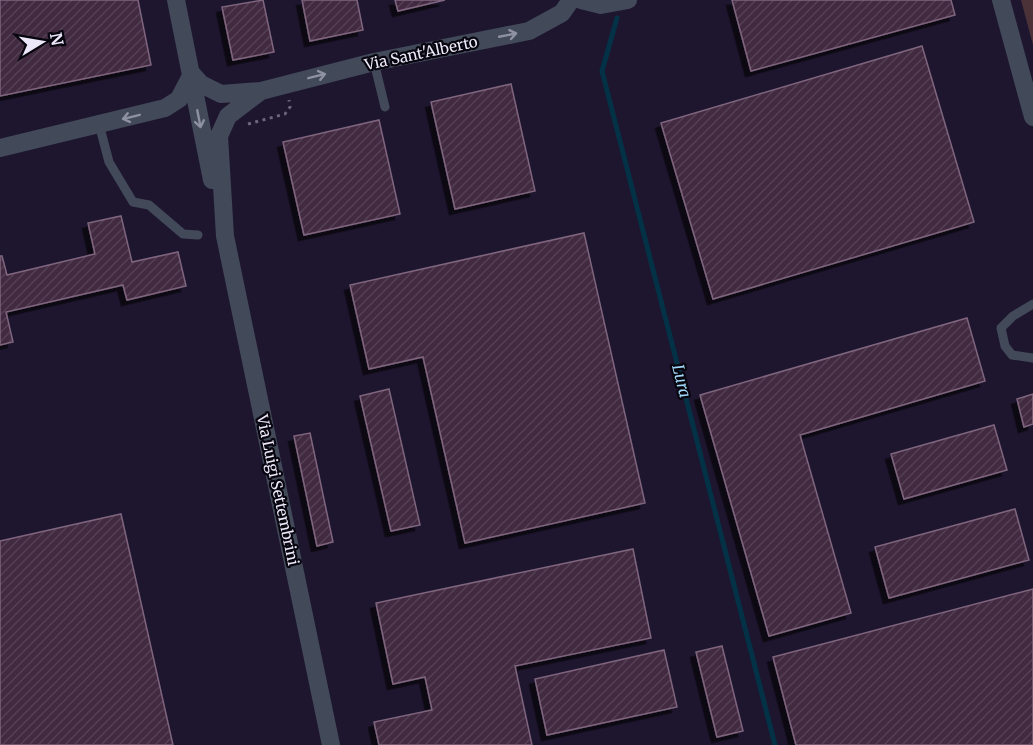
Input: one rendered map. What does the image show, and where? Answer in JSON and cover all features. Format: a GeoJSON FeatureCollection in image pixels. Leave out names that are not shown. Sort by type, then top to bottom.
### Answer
{"type":"FeatureCollection","features":[{"type":"Feature","properties":{"kind":"street","name":"Via Luigi Settembrini"},"geometry":{"type":"LineString","coordinates":[[176,0],[216,207],[225,236],[331,745]]}},
{"type":"Feature","properties":{"kind":"street","name":"Via Sant'Alberto"},"geometry":{"type":"LineString","coordinates":[[261,91],[374,62],[529,31],[562,13],[571,0]]}},
{"type":"Feature","properties":{"kind":"street"},"geometry":{"type":"LineString","coordinates":[[580,0],[601,5],[628,0]]}},
{"type":"Feature","properties":{"kind":"street"},"geometry":{"type":"LineString","coordinates":[[1001,0],[1033,117]]}},
{"type":"Feature","properties":{"kind":"street"},"geometry":{"type":"LineString","coordinates":[[0,148],[165,108],[179,99],[192,74],[201,84],[221,94],[261,91]]}},
{"type":"Feature","properties":{"kind":"street","name":"Via Luigi Settembrini"},"geometry":{"type":"LineString","coordinates":[[225,236],[219,136],[228,116],[261,91]]}},
{"type":"Feature","properties":{"kind":"lane"},"geometry":{"type":"LineString","coordinates":[[374,62],[385,107]]}},
{"type":"Feature","properties":{"kind":"lane"},"geometry":{"type":"LineString","coordinates":[[99,124],[109,162],[134,202],[149,205],[183,234],[198,235]]}},
{"type":"Feature","properties":{"kind":"lane"},"geometry":{"type":"LineString","coordinates":[[1033,304],[1013,316],[1001,327],[1005,346],[1012,355],[1033,358]]}},
{"type":"Feature","properties":{"kind":"path"},"geometry":{"type":"LineString","coordinates":[[242,127],[285,114],[290,107],[286,84]]}},
{"type":"Feature","properties":{"kind":"shaded area"},"geometry":{"type":"Polygon","coordinates":[[[1021,0],[1033,0],[1033,45],[1021,0]]]}},
{"type":"Feature","properties":{"kind":"building"},"geometry":{"type":"Polygon","coordinates":[[[0,0],[138,0],[151,65],[0,96],[0,0]]]}},
{"type":"Feature","properties":{"kind":"building"},"geometry":{"type":"Polygon","coordinates":[[[263,0],[274,52],[233,60],[222,7],[263,0]]]}},
{"type":"Feature","properties":{"kind":"building"},"geometry":{"type":"Polygon","coordinates":[[[302,0],[357,0],[363,30],[310,41],[302,0]]]}},
{"type":"Feature","properties":{"kind":"building"},"geometry":{"type":"Polygon","coordinates":[[[395,0],[445,0],[398,11],[395,0]]]}},
{"type":"Feature","properties":{"kind":"building"},"geometry":{"type":"Polygon","coordinates":[[[732,0],[951,0],[955,15],[751,71],[732,0]]]}},
{"type":"Feature","properties":{"kind":"building"},"geometry":{"type":"Polygon","coordinates":[[[922,46],[974,222],[713,299],[661,123],[922,46]]]}},
{"type":"Feature","properties":{"kind":"building"},"geometry":{"type":"Polygon","coordinates":[[[511,84],[535,191],[455,209],[431,102],[511,84]]]}},
{"type":"Feature","properties":{"kind":"building"},"geometry":{"type":"Polygon","coordinates":[[[379,120],[400,214],[304,235],[283,142],[379,120]]]}},
{"type":"Feature","properties":{"kind":"building"},"geometry":{"type":"Polygon","coordinates":[[[121,216],[132,262],[178,252],[186,286],[127,300],[123,285],[6,312],[13,342],[0,345],[0,256],[2,256],[7,275],[95,254],[88,223],[121,216]]]}},
{"type":"Feature","properties":{"kind":"building"},"geometry":{"type":"Polygon","coordinates":[[[584,233],[645,503],[465,543],[423,357],[369,369],[350,285],[584,233]]]}},
{"type":"Feature","properties":{"kind":"building"},"geometry":{"type":"Polygon","coordinates":[[[967,318],[985,381],[800,435],[851,613],[769,636],[700,395],[967,318]]]}},
{"type":"Feature","properties":{"kind":"building"},"geometry":{"type":"Polygon","coordinates":[[[389,389],[420,525],[391,531],[360,396],[389,389]]]}},
{"type":"Feature","properties":{"kind":"building"},"geometry":{"type":"Polygon","coordinates":[[[1033,394],[1033,424],[1024,427],[1017,399],[1033,394]]]}},
{"type":"Feature","properties":{"kind":"building"},"geometry":{"type":"Polygon","coordinates":[[[994,425],[1007,470],[904,499],[891,454],[994,425]]]}},
{"type":"Feature","properties":{"kind":"building"},"geometry":{"type":"Polygon","coordinates":[[[310,433],[333,542],[317,546],[294,436],[310,433]]]}},
{"type":"Feature","properties":{"kind":"building"},"geometry":{"type":"Polygon","coordinates":[[[1015,509],[1029,560],[889,598],[875,547],[1015,509]]]}},
{"type":"Feature","properties":{"kind":"building"},"geometry":{"type":"Polygon","coordinates":[[[121,514],[173,745],[0,745],[0,541],[121,514]]]}},
{"type":"Feature","properties":{"kind":"building"},"geometry":{"type":"Polygon","coordinates":[[[633,549],[651,638],[515,666],[532,745],[379,745],[374,722],[432,710],[425,677],[393,684],[376,603],[633,549]]]}},
{"type":"Feature","properties":{"kind":"building"},"geometry":{"type":"Polygon","coordinates":[[[1033,589],[1033,745],[796,745],[773,657],[1033,589]]]}},
{"type":"Feature","properties":{"kind":"building"},"geometry":{"type":"Polygon","coordinates":[[[722,646],[743,731],[717,737],[696,652],[722,646]]]}},
{"type":"Feature","properties":{"kind":"building"},"geometry":{"type":"Polygon","coordinates":[[[664,650],[677,707],[547,735],[535,679],[664,650]]]}},
{"type":"Feature","properties":{"kind":"waterway","name":"Lura"},"geometry":{"type":"LineString","coordinates":[[617,18],[602,71],[775,745]]}}]}
